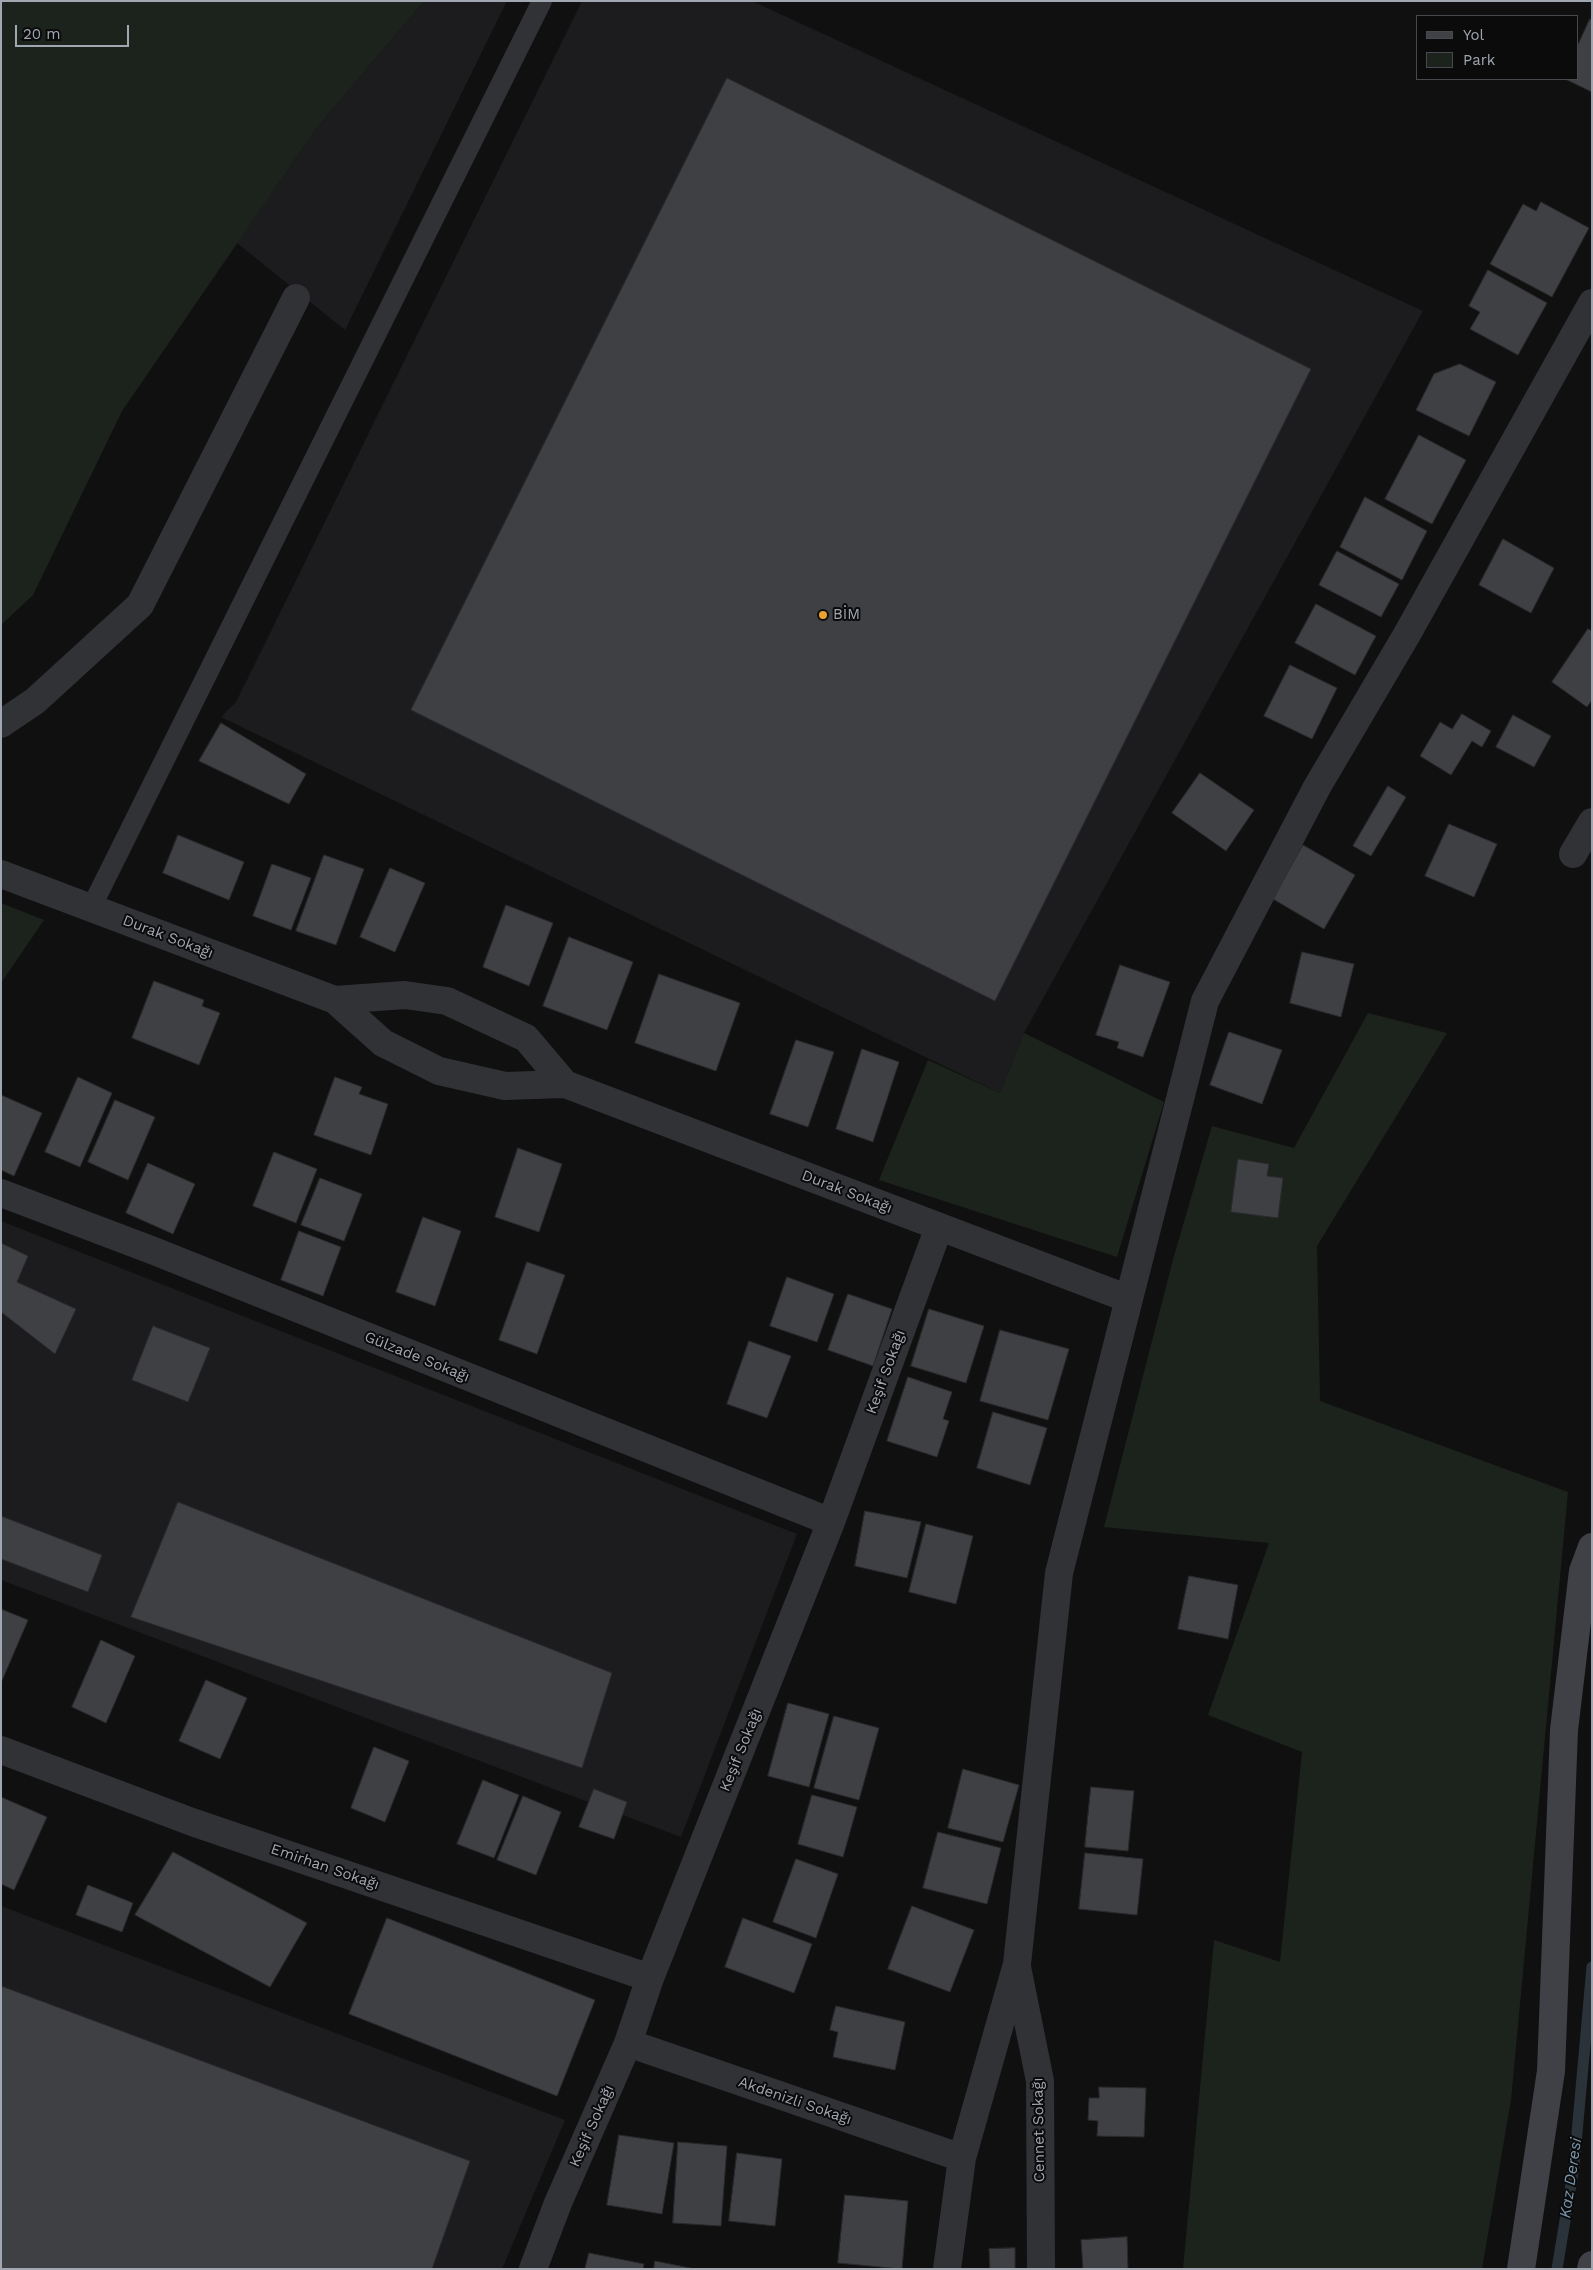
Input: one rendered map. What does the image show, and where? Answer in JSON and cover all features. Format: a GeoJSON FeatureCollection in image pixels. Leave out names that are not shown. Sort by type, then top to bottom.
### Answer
{"type":"FeatureCollection","features":[{"type":"Feature","properties":{"kind":"main road"},"geometry":{"type":"LineString","coordinates":[[1521,2269],[1551,2070],[1564,1730],[1582,1572],[1592,1547]]}},
{"type":"Feature","properties":{"kind":"main road"},"geometry":{"type":"LineString","coordinates":[[1591,2269],[1592,2265]]}},
{"type":"Feature","properties":{"kind":"street"},"geometry":{"type":"LineString","coordinates":[[1,724],[35,701],[140,605],[296,298]]}},
{"type":"Feature","properties":{"kind":"street"},"geometry":{"type":"LineString","coordinates":[[947,2269],[962,2158],[1017,1964],[1058,1573],[1205,1001],[1317,787],[1406,636],[1592,303]]}},
{"type":"Feature","properties":{"kind":"street"},"geometry":{"type":"LineString","coordinates":[[1573,854],[1592,822]]}},
{"type":"Feature","properties":{"kind":"street","name":"Durak Sokağı"},"geometry":{"type":"LineString","coordinates":[[1,874],[335,1000],[383,1043],[439,1070],[506,1086],[564,1084],[1129,1299]]}},
{"type":"Feature","properties":{"kind":"street","name":"Durak Sokağı"},"geometry":{"type":"LineString","coordinates":[[335,1000],[406,994],[447,1001],[526,1038],[564,1084]]}},
{"type":"Feature","properties":{"kind":"street","name":"Gülzade Sokağı"},"geometry":{"type":"LineString","coordinates":[[1,1193],[164,1255],[831,1522]]}},
{"type":"Feature","properties":{"kind":"street","name":"Keşif Sokağı"},"geometry":{"type":"LineString","coordinates":[[533,2269],[558,2203],[628,2044],[650,1978],[831,1522],[940,1227]]}},
{"type":"Feature","properties":{"kind":"street","name":"Emirhan Sokağı"},"geometry":{"type":"LineString","coordinates":[[1,1750],[192,1822],[650,1978]]}},
{"type":"Feature","properties":{"kind":"street","name":"Cennet Sokağı"},"geometry":{"type":"LineString","coordinates":[[1017,1964],[1040,2081],[1041,2269]]}},
{"type":"Feature","properties":{"kind":"street","name":"Akdenizli Sokağı"},"geometry":{"type":"LineString","coordinates":[[628,2044],[962,2158]]}},
{"type":"Feature","properties":{"kind":"lane"},"geometry":{"type":"LineString","coordinates":[[91,908],[542,1]]}},
{"type":"Feature","properties":{"kind":"shaded area"},"geometry":{"type":"Polygon","coordinates":[[[424,1],[507,1],[345,330],[237,243],[315,130],[424,1]]]}},
{"type":"Feature","properties":{"kind":"shaded area","name":"BİM"},"geometry":{"type":"Polygon","coordinates":[[[582,1],[752,1],[1423,311],[1024,1033],[1000,1093],[221,717],[236,702],[582,1]]]}},
{"type":"Feature","properties":{"kind":"shaded area"},"geometry":{"type":"Polygon","coordinates":[[[1,1221],[797,1534],[681,1837],[1,1580],[1,1221]]]}},
{"type":"Feature","properties":{"kind":"shaded area"},"geometry":{"type":"Polygon","coordinates":[[[1,1906],[565,2120],[502,2269],[1,2269],[1,1906]]]}},
{"type":"Feature","properties":{"kind":"green space"},"geometry":{"type":"Polygon","coordinates":[[[1,1],[424,1],[315,130],[122,411],[33,595],[1,625],[1,1]]]}},
{"type":"Feature","properties":{"kind":"green space"},"geometry":{"type":"Polygon","coordinates":[[[1,903],[44,920],[1,983],[1,903]]]}},
{"type":"Feature","properties":{"kind":"green space"},"geometry":{"type":"Polygon","coordinates":[[[1368,1013],[1447,1033],[1317,1246],[1320,1401],[1568,1492],[1511,2100],[1482,2269],[1183,2269],[1214,1940],[1280,1962],[1302,1752],[1208,1715],[1269,1543],[1104,1527],[1174,1256],[1212,1126],[1294,1148],[1368,1013]]]}},
{"type":"Feature","properties":{"kind":"green space"},"geometry":{"type":"Polygon","coordinates":[[[1024,1033],[1164,1102],[1117,1257],[879,1180],[928,1060],[1000,1093],[1024,1033]]]}},
{"type":"Feature","properties":{"kind":"building"},"geometry":{"type":"Polygon","coordinates":[[[1590,19],[1592,20],[1592,92],[1567,80],[1578,80],[1578,45],[1590,19]]]}},
{"type":"Feature","properties":{"kind":"building","name":"BİM"},"geometry":{"type":"Polygon","coordinates":[[[727,78],[1311,369],[995,1001],[411,710],[727,78]]]}},
{"type":"Feature","properties":{"kind":"building"},"geometry":{"type":"Polygon","coordinates":[[[1541,202],[1589,228],[1552,297],[1490,264],[1523,204],[1536,211],[1541,202]]]}},
{"type":"Feature","properties":{"kind":"building"},"geometry":{"type":"Polygon","coordinates":[[[1488,270],[1547,303],[1518,355],[1470,329],[1480,312],[1469,306],[1488,270]]]}},
{"type":"Feature","properties":{"kind":"building"},"geometry":{"type":"Polygon","coordinates":[[[1460,364],[1496,382],[1469,436],[1416,410],[1434,374],[1460,364]]]}},
{"type":"Feature","properties":{"kind":"building"},"geometry":{"type":"Polygon","coordinates":[[[1419,435],[1466,460],[1432,524],[1385,499],[1419,435]]]}},
{"type":"Feature","properties":{"kind":"building"},"geometry":{"type":"Polygon","coordinates":[[[1365,497],[1427,531],[1402,580],[1340,547],[1365,497]]]}},
{"type":"Feature","properties":{"kind":"building"},"geometry":{"type":"Polygon","coordinates":[[[1503,539],[1554,568],[1531,613],[1479,585],[1503,539]]]}},
{"type":"Feature","properties":{"kind":"building"},"geometry":{"type":"Polygon","coordinates":[[[1337,551],[1399,584],[1381,617],[1319,585],[1337,551]]]}},
{"type":"Feature","properties":{"kind":"building"},"geometry":{"type":"Polygon","coordinates":[[[1316,604],[1376,636],[1355,675],[1295,643],[1316,604]]]}},
{"type":"Feature","properties":{"kind":"building"},"geometry":{"type":"Polygon","coordinates":[[[1588,629],[1592,631],[1592,700],[1587,707],[1552,682],[1588,629]]]}},
{"type":"Feature","properties":{"kind":"building"},"geometry":{"type":"Polygon","coordinates":[[[1290,665],[1337,688],[1312,739],[1264,716],[1290,665]]]}},
{"type":"Feature","properties":{"kind":"building"},"geometry":{"type":"Polygon","coordinates":[[[1462,714],[1491,731],[1482,747],[1472,741],[1451,775],[1420,756],[1440,722],[1452,729],[1462,714]]]}},
{"type":"Feature","properties":{"kind":"building"},"geometry":{"type":"Polygon","coordinates":[[[1513,715],[1551,736],[1534,767],[1496,747],[1513,715]]]}},
{"type":"Feature","properties":{"kind":"building"},"geometry":{"type":"Polygon","coordinates":[[[221,723],[306,774],[289,804],[199,761],[221,723]]]}},
{"type":"Feature","properties":{"kind":"building"},"geometry":{"type":"Polygon","coordinates":[[[1200,773],[1254,810],[1226,851],[1172,813],[1200,773]]]}},
{"type":"Feature","properties":{"kind":"building"},"geometry":{"type":"Polygon","coordinates":[[[1388,786],[1406,797],[1371,856],[1353,846],[1388,786]]]}},
{"type":"Feature","properties":{"kind":"building"},"geometry":{"type":"Polygon","coordinates":[[[1449,824],[1497,844],[1474,897],[1425,876],[1449,824]]]}},
{"type":"Feature","properties":{"kind":"building"},"geometry":{"type":"Polygon","coordinates":[[[178,835],[244,862],[229,900],[163,873],[178,835]]]}},
{"type":"Feature","properties":{"kind":"building"},"geometry":{"type":"Polygon","coordinates":[[[1303,845],[1355,875],[1324,929],[1273,899],[1303,845]]]}},
{"type":"Feature","properties":{"kind":"building"},"geometry":{"type":"Polygon","coordinates":[[[324,855],[364,869],[336,945],[296,931],[324,855]]]}},
{"type":"Feature","properties":{"kind":"building"},"geometry":{"type":"Polygon","coordinates":[[[272,864],[311,878],[291,930],[253,916],[272,864]]]}},
{"type":"Feature","properties":{"kind":"building"},"geometry":{"type":"Polygon","coordinates":[[[390,868],[425,883],[395,952],[360,937],[390,868]]]}},
{"type":"Feature","properties":{"kind":"building"},"geometry":{"type":"Polygon","coordinates":[[[506,905],[553,923],[529,986],[483,967],[506,905]]]}},
{"type":"Feature","properties":{"kind":"building"},"geometry":{"type":"Polygon","coordinates":[[[569,937],[633,962],[607,1030],[543,1006],[569,937]]]}},
{"type":"Feature","properties":{"kind":"building"},"geometry":{"type":"Polygon","coordinates":[[[1302,952],[1354,964],[1341,1017],[1290,1003],[1302,952]]]}},
{"type":"Feature","properties":{"kind":"building"},"geometry":{"type":"Polygon","coordinates":[[[1120,965],[1170,982],[1143,1057],[1117,1048],[1119,1042],[1096,1035],[1120,965]]]}},
{"type":"Feature","properties":{"kind":"building"},"geometry":{"type":"Polygon","coordinates":[[[659,974],[740,1003],[716,1071],[635,1043],[659,974]]]}},
{"type":"Feature","properties":{"kind":"building"},"geometry":{"type":"Polygon","coordinates":[[[154,981],[204,1000],[202,1006],[220,1013],[199,1065],[132,1038],[154,981]]]}},
{"type":"Feature","properties":{"kind":"building"},"geometry":{"type":"Polygon","coordinates":[[[1229,1032],[1282,1050],[1262,1104],[1210,1085],[1229,1032]]]}},
{"type":"Feature","properties":{"kind":"building"},"geometry":{"type":"Polygon","coordinates":[[[796,1040],[834,1052],[808,1127],[770,1114],[796,1040]]]}},
{"type":"Feature","properties":{"kind":"building"},"geometry":{"type":"Polygon","coordinates":[[[862,1049],[899,1062],[873,1142],[836,1129],[862,1049]]]}},
{"type":"Feature","properties":{"kind":"building"},"geometry":{"type":"Polygon","coordinates":[[[78,1077],[112,1093],[80,1167],[45,1152],[78,1077]]]}},
{"type":"Feature","properties":{"kind":"building"},"geometry":{"type":"Polygon","coordinates":[[[335,1077],[362,1087],[359,1094],[388,1104],[371,1155],[314,1135],[335,1077]]]}},
{"type":"Feature","properties":{"kind":"building"},"geometry":{"type":"Polygon","coordinates":[[[1,1095],[42,1113],[14,1176],[1,1170],[1,1095]]]}},
{"type":"Feature","properties":{"kind":"building"},"geometry":{"type":"Polygon","coordinates":[[[115,1100],[155,1117],[128,1180],[88,1162],[115,1100]]]}},
{"type":"Feature","properties":{"kind":"building"},"geometry":{"type":"Polygon","coordinates":[[[518,1148],[562,1164],[539,1232],[495,1217],[518,1148]]]}},
{"type":"Feature","properties":{"kind":"building"},"geometry":{"type":"Polygon","coordinates":[[[274,1152],[317,1169],[296,1223],[253,1206],[274,1152]]]}},
{"type":"Feature","properties":{"kind":"building"},"geometry":{"type":"Polygon","coordinates":[[[1238,1159],[1269,1164],[1267,1176],[1283,1178],[1278,1218],[1231,1212],[1238,1159]]]}},
{"type":"Feature","properties":{"kind":"building"},"geometry":{"type":"Polygon","coordinates":[[[148,1163],[195,1184],[173,1234],[126,1213],[148,1163]]]}},
{"type":"Feature","properties":{"kind":"building"},"geometry":{"type":"Polygon","coordinates":[[[320,1178],[362,1194],[344,1241],[301,1225],[320,1178]]]}},
{"type":"Feature","properties":{"kind":"building"},"geometry":{"type":"Polygon","coordinates":[[[423,1217],[461,1231],[435,1306],[396,1292],[423,1217]]]}},
{"type":"Feature","properties":{"kind":"building"},"geometry":{"type":"Polygon","coordinates":[[[299,1231],[341,1247],[323,1296],[281,1280],[299,1231]]]}},
{"type":"Feature","properties":{"kind":"building"},"geometry":{"type":"Polygon","coordinates":[[[1,1243],[28,1256],[17,1282],[76,1309],[55,1354],[1,1312],[1,1243]]]}},
{"type":"Feature","properties":{"kind":"building"},"geometry":{"type":"Polygon","coordinates":[[[527,1262],[565,1275],[537,1354],[499,1340],[527,1262]]]}},
{"type":"Feature","properties":{"kind":"building"},"geometry":{"type":"Polygon","coordinates":[[[787,1277],[834,1294],[817,1342],[770,1326],[787,1277]]]}},
{"type":"Feature","properties":{"kind":"building"},"geometry":{"type":"Polygon","coordinates":[[[848,1294],[892,1309],[873,1366],[828,1350],[848,1294]]]}},
{"type":"Feature","properties":{"kind":"building"},"geometry":{"type":"Polygon","coordinates":[[[929,1309],[984,1326],[966,1383],[911,1366],[929,1309]]]}},
{"type":"Feature","properties":{"kind":"building"},"geometry":{"type":"Polygon","coordinates":[[[153,1326],[210,1348],[188,1402],[132,1380],[153,1326]]]}},
{"type":"Feature","properties":{"kind":"building"},"geometry":{"type":"Polygon","coordinates":[[[1000,1330],[1069,1349],[1048,1420],[980,1401],[1000,1330]]]}},
{"type":"Feature","properties":{"kind":"building"},"geometry":{"type":"Polygon","coordinates":[[[749,1341],[791,1356],[767,1418],[727,1404],[749,1341]]]}},
{"type":"Feature","properties":{"kind":"building"},"geometry":{"type":"Polygon","coordinates":[[[908,1377],[952,1392],[943,1419],[949,1421],[937,1457],[887,1441],[908,1377]]]}},
{"type":"Feature","properties":{"kind":"building"},"geometry":{"type":"Polygon","coordinates":[[[993,1412],[1047,1428],[1030,1485],[977,1468],[993,1412]]]}},
{"type":"Feature","properties":{"kind":"building"},"geometry":{"type":"Polygon","coordinates":[[[178,1502],[612,1673],[582,1768],[131,1617],[178,1502]]]}},
{"type":"Feature","properties":{"kind":"building"},"geometry":{"type":"Polygon","coordinates":[[[865,1511],[921,1522],[907,1578],[855,1566],[865,1511]]]}},
{"type":"Feature","properties":{"kind":"building"},"geometry":{"type":"Polygon","coordinates":[[[1,1516],[102,1555],[88,1592],[1,1559],[1,1516]]]}},
{"type":"Feature","properties":{"kind":"building"},"geometry":{"type":"Polygon","coordinates":[[[926,1524],[973,1536],[956,1604],[909,1592],[926,1524]]]}},
{"type":"Feature","properties":{"kind":"building"},"geometry":{"type":"Polygon","coordinates":[[[1189,1576],[1238,1585],[1228,1639],[1178,1629],[1189,1576]]]}},
{"type":"Feature","properties":{"kind":"building"},"geometry":{"type":"Polygon","coordinates":[[[1,1609],[28,1620],[1,1683],[1,1609]]]}},
{"type":"Feature","properties":{"kind":"building"},"geometry":{"type":"Polygon","coordinates":[[[101,1640],[135,1656],[106,1723],[72,1707],[101,1640]]]}},
{"type":"Feature","properties":{"kind":"building"},"geometry":{"type":"Polygon","coordinates":[[[206,1680],[247,1698],[220,1759],[179,1741],[206,1680]]]}},
{"type":"Feature","properties":{"kind":"building"},"geometry":{"type":"Polygon","coordinates":[[[788,1703],[829,1714],[809,1787],[768,1776],[788,1703]]]}},
{"type":"Feature","properties":{"kind":"building"},"geometry":{"type":"Polygon","coordinates":[[[834,1716],[879,1728],[859,1800],[814,1788],[834,1716]]]}},
{"type":"Feature","properties":{"kind":"building"},"geometry":{"type":"Polygon","coordinates":[[[374,1747],[409,1761],[385,1822],[351,1808],[374,1747]]]}},
{"type":"Feature","properties":{"kind":"building"},"geometry":{"type":"Polygon","coordinates":[[[963,1769],[1019,1785],[1003,1842],[948,1828],[963,1769]]]}},
{"type":"Feature","properties":{"kind":"building"},"geometry":{"type":"Polygon","coordinates":[[[483,1780],[519,1795],[494,1858],[457,1844],[483,1780]]]}},
{"type":"Feature","properties":{"kind":"building"},"geometry":{"type":"Polygon","coordinates":[[[1091,1787],[1134,1791],[1128,1851],[1085,1847],[1091,1787]]]}},
{"type":"Feature","properties":{"kind":"building"},"geometry":{"type":"Polygon","coordinates":[[[594,1789],[627,1802],[614,1839],[579,1827],[594,1789]]]}},
{"type":"Feature","properties":{"kind":"building"},"geometry":{"type":"Polygon","coordinates":[[[812,1795],[857,1807],[843,1857],[798,1844],[812,1795]]]}},
{"type":"Feature","properties":{"kind":"building"},"geometry":{"type":"Polygon","coordinates":[[[523,1796],[561,1812],[536,1875],[497,1860],[523,1796]]]}},
{"type":"Feature","properties":{"kind":"building"},"geometry":{"type":"Polygon","coordinates":[[[1,1797],[47,1817],[14,1890],[1,1884],[1,1797]]]}},
{"type":"Feature","properties":{"kind":"building"},"geometry":{"type":"Polygon","coordinates":[[[938,1832],[1001,1848],[987,1904],[923,1888],[938,1832]]]}},
{"type":"Feature","properties":{"kind":"building"},"geometry":{"type":"Polygon","coordinates":[[[173,1852],[307,1923],[270,1987],[135,1915],[173,1852]]]}},
{"type":"Feature","properties":{"kind":"building"},"geometry":{"type":"Polygon","coordinates":[[[1085,1853],[1143,1859],[1137,1915],[1079,1909],[1085,1853]]]}},
{"type":"Feature","properties":{"kind":"building"},"geometry":{"type":"Polygon","coordinates":[[[796,1859],[838,1874],[816,1938],[773,1922],[796,1859]]]}},
{"type":"Feature","properties":{"kind":"building"},"geometry":{"type":"Polygon","coordinates":[[[88,1885],[133,1903],[122,1932],[76,1915],[88,1885]]]}},
{"type":"Feature","properties":{"kind":"building"},"geometry":{"type":"Polygon","coordinates":[[[912,1906],[974,1930],[950,1992],[888,1969],[912,1906]]]}},
{"type":"Feature","properties":{"kind":"building"},"geometry":{"type":"Polygon","coordinates":[[[387,1918],[595,2000],[557,2096],[349,2014],[387,1918]]]}},
{"type":"Feature","properties":{"kind":"building"},"geometry":{"type":"Polygon","coordinates":[[[743,1918],[812,1944],[794,1993],[725,1967],[743,1918]]]}},
{"type":"Feature","properties":{"kind":"building"},"geometry":{"type":"Polygon","coordinates":[[[1,1986],[470,2161],[432,2269],[1,2269],[1,1986]]]}},
{"type":"Feature","properties":{"kind":"building"},"geometry":{"type":"Polygon","coordinates":[[[836,2006],[905,2022],[895,2070],[833,2057],[838,2032],[830,2030],[836,2006]]]}},
{"type":"Feature","properties":{"kind":"building"},"geometry":{"type":"Polygon","coordinates":[[[1099,2087],[1146,2088],[1144,2137],[1097,2136],[1098,2121],[1088,2120],[1089,2098],[1099,2098],[1099,2087]]]}},
{"type":"Feature","properties":{"kind":"building"},"geometry":{"type":"Polygon","coordinates":[[[619,2135],[674,2143],[662,2214],[607,2205],[619,2135]]]}},
{"type":"Feature","properties":{"kind":"building"},"geometry":{"type":"Polygon","coordinates":[[[678,2142],[727,2146],[721,2226],[673,2223],[678,2142]]]}},
{"type":"Feature","properties":{"kind":"building"},"geometry":{"type":"Polygon","coordinates":[[[737,2153],[782,2159],[775,2226],[729,2221],[737,2153]]]}},
{"type":"Feature","properties":{"kind":"building"},"geometry":{"type":"Polygon","coordinates":[[[845,2195],[908,2201],[902,2269],[838,2263],[845,2195]]]}},
{"type":"Feature","properties":{"kind":"building"},"geometry":{"type":"Polygon","coordinates":[[[1127,2237],[1128,2269],[1083,2269],[1081,2240],[1127,2237]]]}},
{"type":"Feature","properties":{"kind":"building"},"geometry":{"type":"Polygon","coordinates":[[[1015,2248],[1015,2269],[990,2269],[989,2249],[1015,2248]]]}},
{"type":"Feature","properties":{"kind":"building"},"geometry":{"type":"Polygon","coordinates":[[[589,2253],[644,2264],[643,2269],[585,2269],[589,2253]]]}},
{"type":"Feature","properties":{"kind":"building"},"geometry":{"type":"Polygon","coordinates":[[[655,2261],[695,2269],[654,2269],[655,2261]]]}},
{"type":"Feature","properties":{"kind":"waterway","name":"Kaz Deresi"},"geometry":{"type":"LineString","coordinates":[[1557,2269],[1574,2166],[1592,1967]]}},
{"type":"Feature","properties":{"kind":"place","name":"BİM"},"geometry":{"type":"Point","coordinates":[823,615]}}]}
